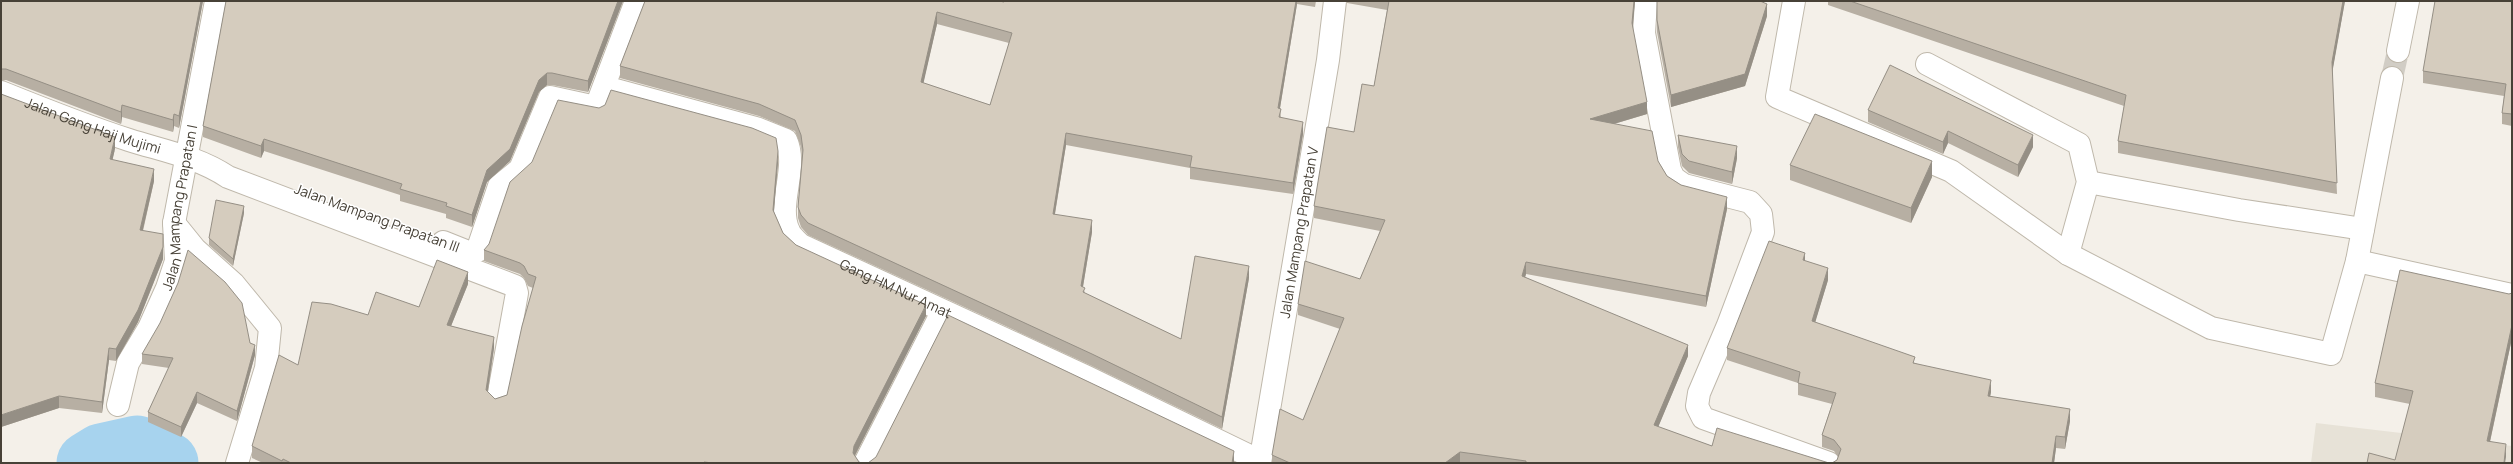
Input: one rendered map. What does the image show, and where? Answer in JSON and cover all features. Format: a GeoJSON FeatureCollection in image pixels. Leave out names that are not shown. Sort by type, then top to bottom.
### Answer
{"type":"FeatureCollection","features":[{"type":"Feature","properties":{"kind":"street","name":"Jalan Mampang Prapatan I"},"geometry":{"type":"LineString","coordinates":[[118,405],[128,363],[149,328],[167,288],[176,261],[174,223],[216,1]]}},
{"type":"Feature","properties":{"kind":"street","name":"Jalan Mampang Prapatan III"},"geometry":{"type":"LineString","coordinates":[[211,166],[228,162],[468,252],[477,251],[499,186],[520,169],[550,98],[596,107],[605,87],[636,1]]}},
{"type":"Feature","properties":{"kind":"street","name":"Jalan Mampang Prapatan V"},"geometry":{"type":"LineString","coordinates":[[1260,462],[1328,60],[1335,1]]}},
{"type":"Feature","properties":{"kind":"street"},"geometry":{"type":"LineString","coordinates":[[1646,1],[1644,33],[1670,170],[1674,178],[1684,185],[1750,202],[1761,214],[1762,232],[1728,324],[1699,393],[1697,406],[1703,418],[1829,463]]}},
{"type":"Feature","properties":{"kind":"street"},"geometry":{"type":"LineString","coordinates":[[1794,1],[1777,97],[1951,171],[2068,254],[2211,328],[2331,354],[2357,260],[2392,78]]}},
{"type":"Feature","properties":{"kind":"street"},"geometry":{"type":"LineString","coordinates":[[2398,51],[2408,1]]}},
{"type":"Feature","properties":{"kind":"street"},"geometry":{"type":"LineString","coordinates":[[1927,64],[2079,144],[2088,182],[2068,254]]}},
{"type":"Feature","properties":{"kind":"street","name":"Gang HM Nur Amat"},"geometry":{"type":"LineString","coordinates":[[605,87],[756,128],[786,140],[790,149],[786,214],[789,230],[801,245],[942,312],[1087,377],[1260,462]]}},
{"type":"Feature","properties":{"kind":"street","name":"Jalan Gang Haji Mujimi"},"geometry":{"type":"LineString","coordinates":[[1,92],[129,140],[186,156],[211,166],[228,177],[471,268],[517,288],[498,398]]}},
{"type":"Feature","properties":{"kind":"street"},"geometry":{"type":"LineString","coordinates":[[2088,182],[2239,210],[2363,229]]}},
{"type":"Feature","properties":{"kind":"street"},"geometry":{"type":"LineString","coordinates":[[174,223],[195,249],[234,284],[270,328],[266,368],[237,463]]}},
{"type":"Feature","properties":{"kind":"street"},"geometry":{"type":"LineString","coordinates":[[2357,260],[2512,295]]}},
{"type":"Feature","properties":{"kind":"street"},"geometry":{"type":"LineString","coordinates":[[865,463],[942,312]]}},
{"type":"Feature","properties":{"kind":"shaded area"},"geometry":{"type":"Polygon","coordinates":[[[2316,423],[2512,446],[2512,463],[2311,463],[2316,423]]]}},
{"type":"Feature","properties":{"kind":"building"},"geometry":{"type":"Polygon","coordinates":[[[1,1],[201,1],[179,116],[174,114],[173,120],[122,105],[121,112],[6,69],[1,69],[1,1]]]}},
{"type":"Feature","properties":{"kind":"building"},"geometry":{"type":"Polygon","coordinates":[[[226,1],[618,1],[588,81],[552,73],[547,73],[539,80],[510,149],[487,170],[472,215],[446,206],[447,203],[400,189],[402,184],[264,139],[261,146],[203,126],[226,1]]]}},
{"type":"Feature","properties":{"kind":"building"},"geometry":{"type":"Polygon","coordinates":[[[645,1],[1296,1],[1278,108],[1281,109],[1279,117],[1303,122],[1293,183],[1190,167],[1192,156],[1066,133],[1053,214],[1092,220],[1081,286],[1085,288],[1083,292],[1181,339],[1195,256],[1249,266],[1222,417],[1092,354],[808,223],[801,215],[798,207],[803,150],[801,135],[795,120],[759,104],[620,66],[645,1]],[[937,12],[921,82],[990,105],[1012,33],[937,12]]]}},
{"type":"Feature","properties":{"kind":"building"},"geometry":{"type":"Polygon","coordinates":[[[1389,1],[1634,1],[1632,23],[1647,102],[1590,119],[1652,131],[1658,161],[1667,176],[1681,185],[1727,197],[1706,296],[1526,262],[1522,276],[1688,345],[1654,425],[1712,446],[1717,428],[1829,463],[1526,463],[1526,461],[1460,452],[1445,463],[1290,463],[1272,455],[1280,409],[1303,420],[1344,318],[1298,304],[1305,261],[1360,279],[1385,220],[1314,206],[1327,127],[1354,132],[1362,84],[1374,86],[1389,1]]]}},
{"type":"Feature","properties":{"kind":"building"},"geometry":{"type":"Polygon","coordinates":[[[1657,1],[1760,1],[1767,4],[1745,74],[1671,95],[1657,20],[1657,1]]]}},
{"type":"Feature","properties":{"kind":"building"},"geometry":{"type":"Polygon","coordinates":[[[1850,1],[2343,1],[2332,62],[2337,183],[2118,141],[2126,95],[1850,1]]]}},
{"type":"Feature","properties":{"kind":"building"},"geometry":{"type":"Polygon","coordinates":[[[2435,1],[2512,1],[2512,114],[2502,113],[2506,84],[2423,71],[2435,1]]]}},
{"type":"Feature","properties":{"kind":"building"},"geometry":{"type":"Polygon","coordinates":[[[1890,65],[2033,135],[2018,165],[1948,131],[1943,142],[1868,110],[1890,65]]]}},
{"type":"Feature","properties":{"kind":"building"},"geometry":{"type":"Polygon","coordinates":[[[611,90],[752,128],[776,138],[778,151],[773,210],[783,233],[796,245],[926,305],[854,446],[853,453],[861,463],[291,463],[283,459],[282,461],[252,446],[279,355],[298,365],[312,302],[331,304],[368,315],[376,292],[419,307],[437,260],[468,272],[447,325],[494,337],[486,390],[495,399],[507,395],[522,326],[536,277],[528,274],[524,266],[520,263],[484,250],[489,244],[510,182],[532,162],[558,100],[599,108],[605,105],[611,90]]]}},
{"type":"Feature","properties":{"kind":"building"},"geometry":{"type":"Polygon","coordinates":[[[1,94],[115,137],[110,159],[154,169],[140,230],[163,234],[163,247],[138,310],[116,349],[109,348],[102,402],[59,396],[1,415],[1,94]]]}},
{"type":"Feature","properties":{"kind":"building"},"geometry":{"type":"Polygon","coordinates":[[[1815,114],[1932,161],[1911,208],[1790,165],[1815,114]]]}},
{"type":"Feature","properties":{"kind":"building"},"geometry":{"type":"Polygon","coordinates":[[[1678,135],[1737,146],[1732,172],[1689,161],[1682,154],[1678,135]]]}},
{"type":"Feature","properties":{"kind":"building"},"geometry":{"type":"Polygon","coordinates":[[[216,200],[244,206],[233,259],[209,238],[216,200]]]}},
{"type":"Feature","properties":{"kind":"building"},"geometry":{"type":"Polygon","coordinates":[[[1769,241],[1805,253],[1803,260],[1828,268],[1812,321],[1915,357],[1913,363],[1991,380],[1988,396],[2070,409],[2065,437],[2056,436],[2052,463],[1832,463],[1837,460],[1841,449],[1834,440],[1822,435],[1836,393],[1798,383],[1800,372],[1727,348],[1769,241]]]}},
{"type":"Feature","properties":{"kind":"building"},"geometry":{"type":"Polygon","coordinates":[[[188,250],[225,282],[242,303],[250,343],[255,345],[237,411],[197,392],[181,427],[148,412],[173,358],[142,354],[160,323],[178,283],[188,250]]]}},
{"type":"Feature","properties":{"kind":"building"},"geometry":{"type":"Polygon","coordinates":[[[2400,270],[2509,294],[2512,293],[2512,325],[2487,441],[2506,444],[2504,463],[2367,463],[2369,453],[2395,460],[2413,391],[2375,383],[2400,270]]]}},
{"type":"Feature","properties":{"kind":"building"},"geometry":{"type":"Polygon","coordinates":[[[948,315],[1234,451],[1232,463],[868,463],[876,457],[948,315]]]}},
{"type":"Feature","properties":{"kind":"waterway"},"geometry":{"type":"LineString","coordinates":[[88,463],[101,455],[137,447],[167,463]]}},
{"type":"Feature","properties":{"kind":"tunnel"},"geometry":{"type":"LineString","coordinates":[[2392,78],[2398,51]]}}]}
